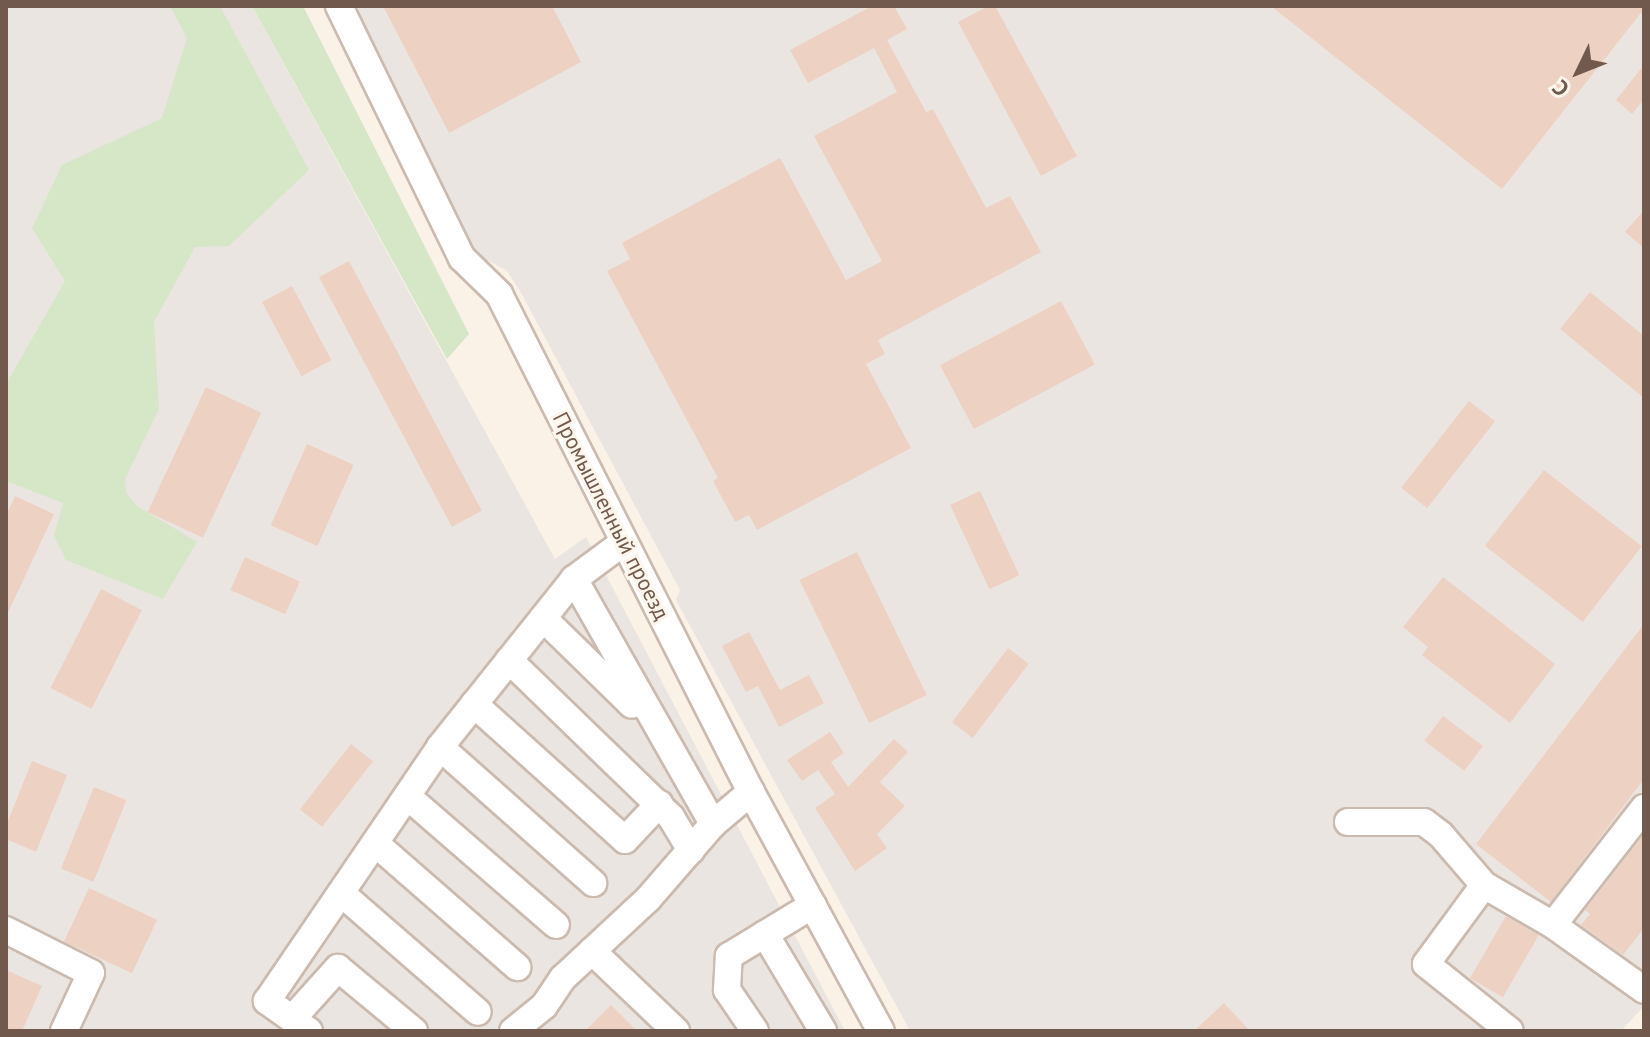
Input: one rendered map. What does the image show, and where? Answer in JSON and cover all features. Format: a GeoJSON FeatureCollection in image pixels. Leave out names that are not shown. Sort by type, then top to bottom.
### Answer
{"type":"FeatureCollection","features":[{"type":"Feature","properties":{"kind":"street","name":"Промышленный проезд"},"geometry":{"type":"LineString","coordinates":[[339,6],[462,258],[499,294],[751,792],[876,1030]]}},
{"type":"Feature","properties":{"kind":"street"},"geometry":{"type":"LineString","coordinates":[[414,1031],[338,968],[300,1025],[267,1001],[440,747],[574,579],[624,542]]}},
{"type":"Feature","properties":{"kind":"street"},"geometry":{"type":"LineString","coordinates":[[574,579],[654,726],[713,824]]}},
{"type":"Feature","properties":{"kind":"street"},"geometry":{"type":"LineString","coordinates":[[543,618],[654,726]]}},
{"type":"Feature","properties":{"kind":"street"},"geometry":{"type":"LineString","coordinates":[[509,660],[665,810],[691,850]]}},
{"type":"Feature","properties":{"kind":"street"},"geometry":{"type":"LineString","coordinates":[[474,704],[625,840],[665,810],[698,800]]}},
{"type":"Feature","properties":{"kind":"street"},"geometry":{"type":"LineString","coordinates":[[440,747],[593,883]]}},
{"type":"Feature","properties":{"kind":"street"},"geometry":{"type":"LineString","coordinates":[[513,1031],[544,1006],[563,978],[648,899],[713,824],[751,792]]}},
{"type":"Feature","properties":{"kind":"street"},"geometry":{"type":"LineString","coordinates":[[407,796],[556,925]]}},
{"type":"Feature","properties":{"kind":"street"},"geometry":{"type":"LineString","coordinates":[[1553,925],[1644,808]]}},
{"type":"Feature","properties":{"kind":"street"},"geometry":{"type":"LineString","coordinates":[[1348,822],[1424,822],[1441,835],[1484,885],[1553,925],[1644,990]]}},
{"type":"Feature","properties":{"kind":"street"},"geometry":{"type":"LineString","coordinates":[[375,843],[517,967]]}},
{"type":"Feature","properties":{"kind":"street"},"geometry":{"type":"LineString","coordinates":[[1484,885],[1426,964],[1510,1031]]}},
{"type":"Feature","properties":{"kind":"street"},"geometry":{"type":"LineString","coordinates":[[341,893],[478,1012]]}},
{"type":"Feature","properties":{"kind":"street"},"geometry":{"type":"LineString","coordinates":[[755,1031],[727,990],[729,956],[813,905]]}},
{"type":"Feature","properties":{"kind":"street"},"geometry":{"type":"LineString","coordinates":[[6,930],[91,973],[64,1031]]}},
{"type":"Feature","properties":{"kind":"street"},"geometry":{"type":"LineString","coordinates":[[765,934],[823,1031]]}},
{"type":"Feature","properties":{"kind":"street"},"geometry":{"type":"LineString","coordinates":[[592,951],[676,1031]]}},
{"type":"Feature","properties":{"kind":"shaded area"},"geometry":{"type":"Polygon","coordinates":[[[6,6],[252,6],[555,559],[586,537],[845,1031],[6,1031],[6,6]]]}},
{"type":"Feature","properties":{"kind":"shaded area"},"geometry":{"type":"Polygon","coordinates":[[[353,6],[1644,6],[1644,1006],[1621,1031],[910,1031],[676,600],[680,590],[519,289],[506,270],[475,254],[353,6]]]}},
{"type":"Feature","properties":{"kind":"green space"},"geometry":{"type":"Polygon","coordinates":[[[170,6],[220,6],[309,170],[229,246],[195,247],[154,322],[159,409],[125,479],[126,493],[137,506],[197,542],[163,599],[66,560],[54,536],[63,503],[6,481],[6,384],[65,281],[32,228],[62,165],[162,118],[187,38],[170,6]]]}},
{"type":"Feature","properties":{"kind":"green space"},"geometry":{"type":"Polygon","coordinates":[[[252,6],[303,6],[469,334],[447,359],[252,6]]]}},
{"type":"Feature","properties":{"kind":"building"},"geometry":{"type":"Polygon","coordinates":[[[383,6],[552,6],[581,62],[449,133],[383,6]]]}},
{"type":"Feature","properties":{"kind":"building"},"geometry":{"type":"Polygon","coordinates":[[[872,6],[894,6],[907,29],[887,40],[926,112],[933,109],[986,208],[1010,196],[1041,252],[878,340],[885,354],[866,364],[911,448],[757,530],[749,515],[735,522],[713,481],[718,478],[607,271],[630,259],[622,243],[780,158],[846,280],[882,261],[814,136],[897,92],[874,48],[808,83],[790,50],[872,6]]]}},
{"type":"Feature","properties":{"kind":"building"},"geometry":{"type":"Polygon","coordinates":[[[988,6],[995,6],[1077,156],[1041,176],[958,22],[988,6]]]}},
{"type":"Feature","properties":{"kind":"building"},"geometry":{"type":"Polygon","coordinates":[[[1271,6],[1644,6],[1644,9],[1502,189],[1271,6]]]}},
{"type":"Feature","properties":{"kind":"building"},"geometry":{"type":"Polygon","coordinates":[[[1644,65],[1644,99],[1632,114],[1616,100],[1644,65]]]}},
{"type":"Feature","properties":{"kind":"building"},"geometry":{"type":"Polygon","coordinates":[[[1644,210],[1644,248],[1625,232],[1644,210]]]}},
{"type":"Feature","properties":{"kind":"building"},"geometry":{"type":"Polygon","coordinates":[[[349,261],[482,511],[452,527],[319,277],[349,261]]]}},
{"type":"Feature","properties":{"kind":"building"},"geometry":{"type":"Polygon","coordinates":[[[292,286],[331,360],[301,376],[262,302],[292,286]]]}},
{"type":"Feature","properties":{"kind":"building"},"geometry":{"type":"Polygon","coordinates":[[[1590,292],[1644,336],[1644,398],[1560,329],[1590,292]]]}},
{"type":"Feature","properties":{"kind":"building"},"geometry":{"type":"Polygon","coordinates":[[[1061,301],[1095,365],[974,429],[940,365],[1061,301]]]}},
{"type":"Feature","properties":{"kind":"building"},"geometry":{"type":"Polygon","coordinates":[[[206,387],[261,413],[203,538],[148,512],[206,387]]]}},
{"type":"Feature","properties":{"kind":"building"},"geometry":{"type":"Polygon","coordinates":[[[1469,401],[1495,421],[1427,508],[1401,488],[1469,401]]]}},
{"type":"Feature","properties":{"kind":"building"},"geometry":{"type":"Polygon","coordinates":[[[307,444],[354,465],[317,546],[271,525],[307,444]]]}},
{"type":"Feature","properties":{"kind":"building"},"geometry":{"type":"Polygon","coordinates":[[[1544,470],[1642,546],[1583,622],[1485,546],[1544,470]]]}},
{"type":"Feature","properties":{"kind":"building"},"geometry":{"type":"Polygon","coordinates":[[[980,491],[1019,575],[989,589],[950,505],[980,491]]]}},
{"type":"Feature","properties":{"kind":"building"},"geometry":{"type":"Polygon","coordinates":[[[15,496],[54,514],[6,617],[6,516],[15,496]]]}},
{"type":"Feature","properties":{"kind":"building"},"geometry":{"type":"Polygon","coordinates":[[[857,552],[927,695],[869,723],[799,580],[857,552]]]}},
{"type":"Feature","properties":{"kind":"building"},"geometry":{"type":"Polygon","coordinates":[[[245,557],[300,581],[285,614],[230,590],[245,557]]]}},
{"type":"Feature","properties":{"kind":"building"},"geometry":{"type":"Polygon","coordinates":[[[1443,577],[1555,664],[1510,723],[1422,655],[1428,647],[1403,627],[1443,577]]]}},
{"type":"Feature","properties":{"kind":"building"},"geometry":{"type":"Polygon","coordinates":[[[101,589],[142,610],[92,709],[51,688],[101,589]]]}},
{"type":"Feature","properties":{"kind":"building"},"geometry":{"type":"Polygon","coordinates":[[[1644,624],[1644,779],[1551,902],[1476,844],[1644,624]]]}},
{"type":"Feature","properties":{"kind":"building"},"geometry":{"type":"Polygon","coordinates":[[[749,632],[780,690],[809,675],[824,703],[779,727],[758,686],[746,692],[722,646],[749,632]]]}},
{"type":"Feature","properties":{"kind":"building"},"geometry":{"type":"Polygon","coordinates":[[[1008,648],[1029,664],[973,738],[952,722],[1008,648]]]}},
{"type":"Feature","properties":{"kind":"building"},"geometry":{"type":"Polygon","coordinates":[[[1443,716],[1483,746],[1464,771],[1424,741],[1443,716]]]}},
{"type":"Feature","properties":{"kind":"building"},"geometry":{"type":"Polygon","coordinates":[[[830,732],[844,753],[831,762],[848,787],[894,739],[908,752],[880,782],[905,806],[877,834],[887,848],[855,871],[815,808],[835,794],[818,770],[802,781],[787,760],[830,732]]]}},
{"type":"Feature","properties":{"kind":"building"},"geometry":{"type":"Polygon","coordinates":[[[351,744],[373,761],[322,827],[300,809],[351,744]]]}},
{"type":"Feature","properties":{"kind":"building"},"geometry":{"type":"Polygon","coordinates":[[[32,761],[67,775],[36,852],[6,839],[6,826],[32,761]]]}},
{"type":"Feature","properties":{"kind":"building"},"geometry":{"type":"Polygon","coordinates":[[[94,787],[126,800],[93,882],[61,869],[94,787]]]}},
{"type":"Feature","properties":{"kind":"building"},"geometry":{"type":"Polygon","coordinates":[[[1644,834],[1644,928],[1623,955],[1581,925],[1590,914],[1585,910],[1644,834]]]}},
{"type":"Feature","properties":{"kind":"building"},"geometry":{"type":"Polygon","coordinates":[[[89,888],[157,920],[132,973],[64,941],[89,888]]]}},
{"type":"Feature","properties":{"kind":"building"},"geometry":{"type":"Polygon","coordinates":[[[1506,916],[1539,935],[1503,997],[1470,978],[1506,916]]]}},
{"type":"Feature","properties":{"kind":"building"},"geometry":{"type":"Polygon","coordinates":[[[6,970],[42,986],[22,1031],[6,1031],[6,970]]]}},
{"type":"Feature","properties":{"kind":"building"},"geometry":{"type":"Polygon","coordinates":[[[1224,1003],[1250,1031],[1194,1031],[1224,1003]]]}},
{"type":"Feature","properties":{"kind":"building"},"geometry":{"type":"Polygon","coordinates":[[[611,1005],[637,1031],[585,1031],[611,1005]]]}}]}
